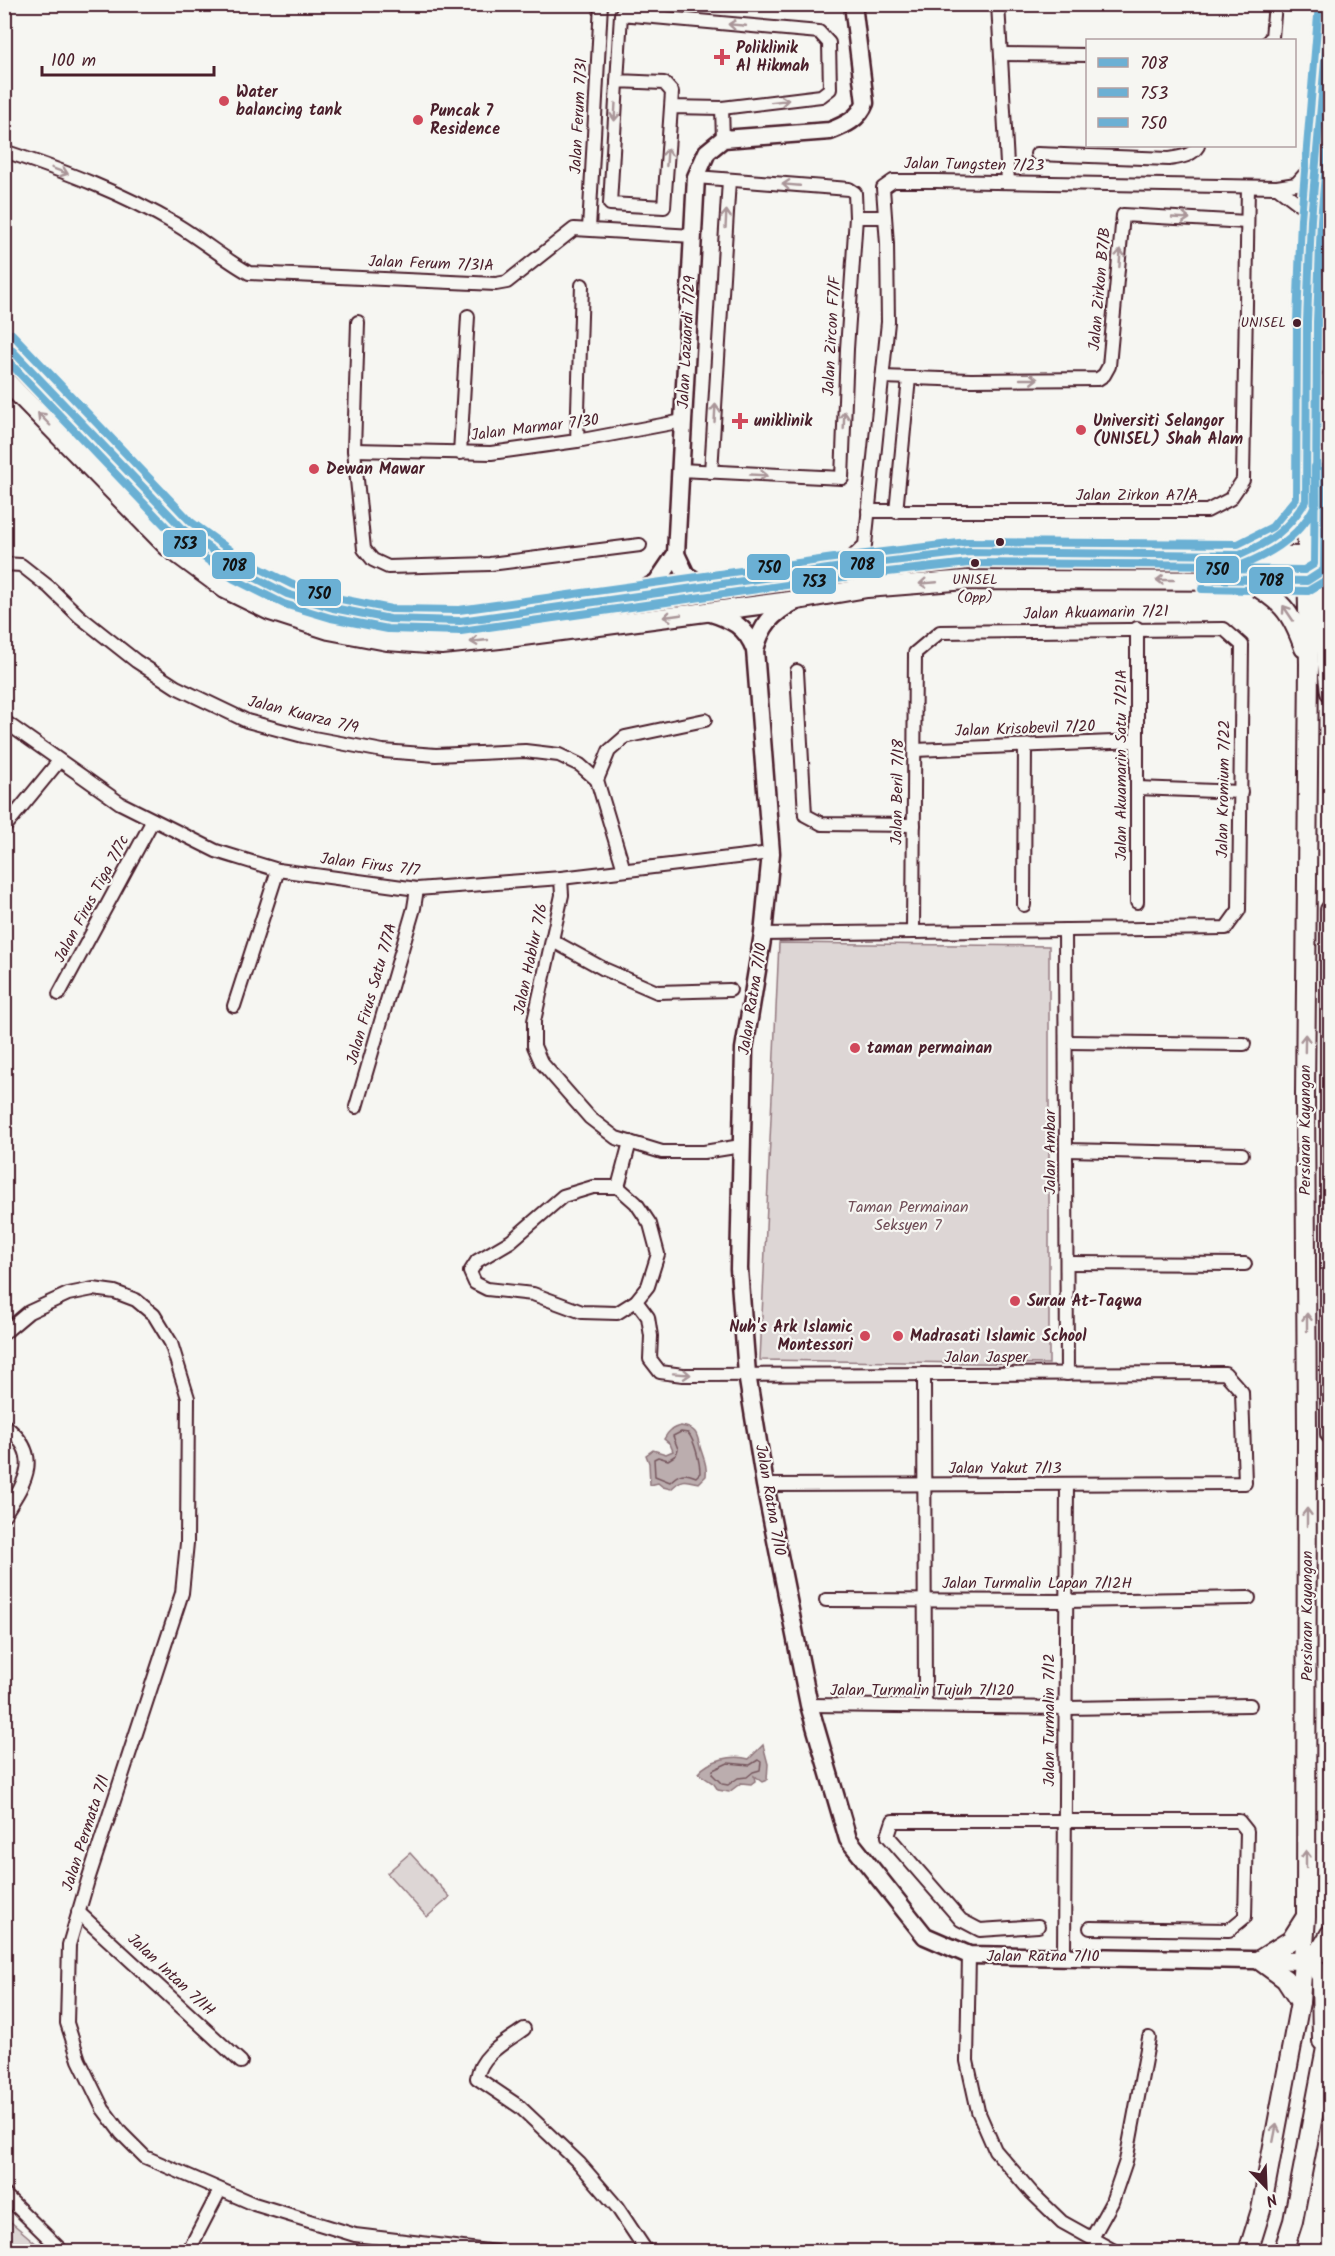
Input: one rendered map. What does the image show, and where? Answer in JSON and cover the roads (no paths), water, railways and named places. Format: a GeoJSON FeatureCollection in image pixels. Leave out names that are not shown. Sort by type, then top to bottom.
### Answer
{"type":"FeatureCollection","features":[{"type":"Feature","properties":{"kind":"main road","name":"Persiaran Kayangan"},"geometry":{"type":"LineString","coordinates":[[1248,2252],[1261,2210],[1300,2002],[1306,1917],[1305,1094],[1309,664],[1306,501],[1307,322],[1311,219],[1330,4]]}},
{"type":"Feature","properties":{"kind":"main road"},"geometry":{"type":"LineString","coordinates":[[4,341],[184,530],[240,570],[287,594],[333,608],[390,619],[460,621],[707,588],[842,567],[968,552],[1307,556],[1324,570]]}},
{"type":"Feature","properties":{"kind":"main road"},"geometry":{"type":"LineString","coordinates":[[4,379],[13,394],[168,547],[225,589],[270,611],[329,630],[387,640],[442,645],[798,600],[867,588],[967,580],[1244,579],[1307,581],[1324,570]]}},
{"type":"Feature","properties":{"kind":"main road"},"geometry":{"type":"LineString","coordinates":[[1330,380],[1330,429],[1324,468],[1325,656],[1330,692]]}},
{"type":"Feature","properties":{"kind":"main road"},"geometry":{"type":"LineString","coordinates":[[1240,555],[1272,541],[1290,526],[1306,501]]}},
{"type":"Feature","properties":{"kind":"main road"},"geometry":{"type":"LineString","coordinates":[[1244,579],[1283,605],[1299,633],[1309,664]]}},
{"type":"Feature","properties":{"kind":"main road","name":"Persiaran Kayangan"},"geometry":{"type":"LineString","coordinates":[[1330,910],[1330,1434]]}},
{"type":"Feature","properties":{"kind":"main road"},"geometry":{"type":"LineString","coordinates":[[1300,2002],[1286,1979],[1259,1960],[1291,1940],[1306,1917]]}},
{"type":"Feature","properties":{"kind":"main road"},"geometry":{"type":"LineString","coordinates":[[1304,1961],[1318,1954],[1330,1934]]}},
{"type":"Feature","properties":{"kind":"main road"},"geometry":{"type":"LineString","coordinates":[[1304,1961],[1317,1969],[1321,1977],[1322,2068]]}},
{"type":"Feature","properties":{"kind":"main road"},"geometry":{"type":"LineString","coordinates":[[1283,2252],[1293,2221],[1330,2027]]}},
{"type":"Feature","properties":{"kind":"street","name":"Jalan Ferum 7/31"},"geometry":{"type":"LineString","coordinates":[[589,229],[601,4]]}},
{"type":"Feature","properties":{"kind":"street"},"geometry":{"type":"LineString","coordinates":[[722,108],[723,139],[830,131],[857,117],[865,104],[853,4]]}},
{"type":"Feature","properties":{"kind":"street"},"geometry":{"type":"LineString","coordinates":[[998,4],[1008,182]]}},
{"type":"Feature","properties":{"kind":"street"},"geometry":{"type":"LineString","coordinates":[[1269,39],[1275,4]]}},
{"type":"Feature","properties":{"kind":"street"},"geometry":{"type":"LineString","coordinates":[[617,81],[664,83],[672,92],[664,207],[610,204],[617,81],[621,14],[819,32],[829,43],[830,88],[821,96],[722,108],[671,107]]}},
{"type":"Feature","properties":{"kind":"street"},"geometry":{"type":"LineString","coordinates":[[1001,54],[1086,55]]}},
{"type":"Feature","properties":{"kind":"street","name":"Jalan Lazuardi 7/29"},"geometry":{"type":"LineString","coordinates":[[676,554],[696,177],[707,152],[723,139]]}},
{"type":"Feature","properties":{"kind":"street"},"geometry":{"type":"LineString","coordinates":[[1037,154],[1169,159],[1184,157],[1198,147]]}},
{"type":"Feature","properties":{"kind":"street","name":"Jalan Ferum 7/31A"},"geometry":{"type":"LineString","coordinates":[[4,151],[95,184],[177,225],[225,260],[249,273],[496,284],[507,282],[574,229],[693,236]]}},
{"type":"Feature","properties":{"kind":"street"},"geometry":{"type":"LineString","coordinates":[[1277,187],[1296,184],[1315,164]]}},
{"type":"Feature","properties":{"kind":"street","name":"Jalan Zircon F7/F"},"geometry":{"type":"LineString","coordinates":[[680,470],[842,478],[847,349],[856,217],[855,193],[849,189],[696,177]]}},
{"type":"Feature","properties":{"kind":"street"},"geometry":{"type":"LineString","coordinates":[[711,472],[729,180]]}},
{"type":"Feature","properties":{"kind":"street","name":"Jalan Tungsten 7/23"},"geometry":{"type":"LineString","coordinates":[[865,545],[888,322],[889,279],[883,188],[893,181],[1277,187]]}},
{"type":"Feature","properties":{"kind":"street","name":"Jalan Zirkon A7/A"},"geometry":{"type":"LineString","coordinates":[[868,511],[1207,511],[1230,499],[1243,480],[1248,187]]}},
{"type":"Feature","properties":{"kind":"street"},"geometry":{"type":"LineString","coordinates":[[1277,187],[1302,206],[1311,219]]}},
{"type":"Feature","properties":{"kind":"street","name":"Jalan Zirkon B7/B"},"geometry":{"type":"LineString","coordinates":[[909,378],[1098,379],[1104,375],[1109,366],[1123,215],[1247,222]]}},
{"type":"Feature","properties":{"kind":"street"},"geometry":{"type":"LineString","coordinates":[[856,217],[884,217]]}},
{"type":"Feature","properties":{"kind":"street"},"geometry":{"type":"LineString","coordinates":[[577,441],[582,285]]}},
{"type":"Feature","properties":{"kind":"street"},"geometry":{"type":"LineString","coordinates":[[460,453],[468,316]]}},
{"type":"Feature","properties":{"kind":"street"},"geometry":{"type":"LineString","coordinates":[[358,322],[354,450],[364,549],[373,560],[388,567],[490,564],[640,545]]}},
{"type":"Feature","properties":{"kind":"street"},"geometry":{"type":"LineString","coordinates":[[882,377],[909,378],[896,512]]}},
{"type":"Feature","properties":{"kind":"street","name":"Jalan Marmar 7/30"},"geometry":{"type":"LineString","coordinates":[[354,450],[491,453],[577,441],[683,421]]}},
{"type":"Feature","properties":{"kind":"street"},"geometry":{"type":"LineString","coordinates":[[842,567],[865,545],[876,557],[885,562]]}},
{"type":"Feature","properties":{"kind":"street"},"geometry":{"type":"LineString","coordinates":[[628,598],[641,593],[657,582],[676,554]]}},
{"type":"Feature","properties":{"kind":"street"},"geometry":{"type":"LineString","coordinates":[[676,554],[686,575],[707,588]]}},
{"type":"Feature","properties":{"kind":"street","name":"Jalan Kuarza 7/9"},"geometry":{"type":"LineString","coordinates":[[4,564],[21,565],[49,587],[79,616],[146,668],[176,687],[247,721],[303,736],[383,751],[436,755],[525,751],[559,755],[580,765],[597,780]]}},
{"type":"Feature","properties":{"kind":"street","name":"Jalan Ratna 7/10"},"geometry":{"type":"LineString","coordinates":[[755,650],[759,634],[773,614],[798,600]]}},
{"type":"Feature","properties":{"kind":"street","name":"Jalan Ratna 7/10"},"geometry":{"type":"LineString","coordinates":[[707,611],[728,618],[741,626],[752,640],[755,650],[771,852],[763,934],[744,1049],[739,1269],[747,1374],[765,1485],[810,1705],[848,1839],[925,1936],[969,1955],[1304,1961]]}},
{"type":"Feature","properties":{"kind":"street","name":"Jalan Akuamarin 7/21"},"geometry":{"type":"LineString","coordinates":[[915,653],[940,632],[1137,628],[1224,629],[1242,645]]}},
{"type":"Feature","properties":{"kind":"street","name":"Jalan Akuamarin Satu 7/21A"},"geometry":{"type":"LineString","coordinates":[[1137,628],[1137,902]]}},
{"type":"Feature","properties":{"kind":"street","name":"Jalan Kromium 7/22"},"geometry":{"type":"LineString","coordinates":[[1065,930],[1226,928],[1239,910],[1242,645]]}},
{"type":"Feature","properties":{"kind":"street","name":"Jalan Beril 7/18"},"geometry":{"type":"LineString","coordinates":[[913,931],[915,653]]}},
{"type":"Feature","properties":{"kind":"street"},"geometry":{"type":"LineString","coordinates":[[798,671],[805,815],[822,824],[914,825]]}},
{"type":"Feature","properties":{"kind":"street"},"geometry":{"type":"LineString","coordinates":[[624,870],[597,780],[609,751],[625,737],[705,720]]}},
{"type":"Feature","properties":{"kind":"street","name":"Jalan Firus 7/7"},"geometry":{"type":"LineString","coordinates":[[4,721],[120,802],[153,820],[216,851],[278,870],[417,889],[561,878],[771,852]]}},
{"type":"Feature","properties":{"kind":"street","name":"Jalan Krisobevil 7/20"},"geometry":{"type":"LineString","coordinates":[[915,750],[1137,741]]}},
{"type":"Feature","properties":{"kind":"street"},"geometry":{"type":"LineString","coordinates":[[1024,905],[1025,746]]}},
{"type":"Feature","properties":{"kind":"street"},"geometry":{"type":"LineString","coordinates":[[4,828],[59,761]]}},
{"type":"Feature","properties":{"kind":"street"},"geometry":{"type":"LineString","coordinates":[[1137,788],[1240,792]]}},
{"type":"Feature","properties":{"kind":"street","name":"Jalan Firus Tiga 7/7c"},"geometry":{"type":"LineString","coordinates":[[59,994],[153,820]]}},
{"type":"Feature","properties":{"kind":"street"},"geometry":{"type":"LineString","coordinates":[[234,1006],[278,870]]}},
{"type":"Feature","properties":{"kind":"street","name":"Jalan Hablur 7/6"},"geometry":{"type":"LineString","coordinates":[[561,878],[562,896],[534,1021],[534,1046],[548,1070],[590,1118],[616,1138],[662,1152],[704,1152],[741,1146]]}},
{"type":"Feature","properties":{"kind":"street","name":"Jalan Firus Satu 7/7A"},"geometry":{"type":"LineString","coordinates":[[356,1107],[414,908],[417,889]]}},
{"type":"Feature","properties":{"kind":"street"},"geometry":{"type":"LineString","coordinates":[[763,934],[1065,930]]}},
{"type":"Feature","properties":{"kind":"street","name":"Jalan Ambar"},"geometry":{"type":"LineString","coordinates":[[1065,930],[1067,1374]]}},
{"type":"Feature","properties":{"kind":"street"},"geometry":{"type":"LineString","coordinates":[[553,941],[604,969],[657,992],[730,990]]}},
{"type":"Feature","properties":{"kind":"street"},"geometry":{"type":"LineString","coordinates":[[1066,1042],[1244,1044]]}},
{"type":"Feature","properties":{"kind":"street"},"geometry":{"type":"LineString","coordinates":[[618,1187],[630,1142]]}},
{"type":"Feature","properties":{"kind":"street"},"geometry":{"type":"LineString","coordinates":[[1066,1150],[1242,1154]]}},
{"type":"Feature","properties":{"kind":"street"},"geometry":{"type":"LineString","coordinates":[[593,1187],[618,1187],[636,1203],[650,1224],[658,1254],[648,1286],[636,1301],[617,1313],[582,1312],[533,1294],[487,1289],[475,1283],[470,1272],[477,1261],[511,1241],[563,1196],[593,1187]]}},
{"type":"Feature","properties":{"kind":"street"},"geometry":{"type":"LineString","coordinates":[[1067,1263],[1245,1264]]}},
{"type":"Feature","properties":{"kind":"street","name":"Jalan Permata 7/1"},"geometry":{"type":"LineString","coordinates":[[4,1333],[29,1312],[69,1294],[93,1289],[115,1292],[136,1300],[154,1315],[171,1343],[188,1398],[187,1544],[182,1593],[69,1945],[67,2023],[79,2060],[103,2109],[121,2133],[145,2157],[254,2204],[355,2235],[496,2252]]}},
{"type":"Feature","properties":{"kind":"street","name":"Jalan Jasper"},"geometry":{"type":"LineString","coordinates":[[636,1301],[648,1317],[651,1336],[650,1359],[660,1371],[683,1375],[1225,1373],[1242,1392],[1245,1483]]}},
{"type":"Feature","properties":{"kind":"street"},"geometry":{"type":"LineString","coordinates":[[924,1374],[926,1706]]}},
{"type":"Feature","properties":{"kind":"street"},"geometry":{"type":"LineString","coordinates":[[4,1425],[15,1433],[25,1447],[28,1473],[4,1515]]}},
{"type":"Feature","properties":{"kind":"street","name":"Jalan Yakut 7/13"},"geometry":{"type":"LineString","coordinates":[[765,1485],[1245,1483]]}},
{"type":"Feature","properties":{"kind":"street","name":"Jalan Turmalin 7/12"},"geometry":{"type":"LineString","coordinates":[[1064,1955],[1067,1484]]}},
{"type":"Feature","properties":{"kind":"street","name":"Jalan Turmalin Lapan 7/12H"},"geometry":{"type":"LineString","coordinates":[[826,1600],[1066,1601],[1249,1598]]}},
{"type":"Feature","properties":{"kind":"street","name":"Jalan Turmalin Tujuh 7/120"},"geometry":{"type":"LineString","coordinates":[[810,1705],[1066,1708],[1250,1705]]}},
{"type":"Feature","properties":{"kind":"street"},"geometry":{"type":"LineString","coordinates":[[1038,1926],[980,1930],[960,1920],[888,1836],[893,1821],[1239,1821],[1247,1831],[1245,1917],[1229,1930],[1090,1928]]}},
{"type":"Feature","properties":{"kind":"street","name":"Jalan Intan 7/1H"},"geometry":{"type":"LineString","coordinates":[[78,1912],[241,2062]]}},
{"type":"Feature","properties":{"kind":"street"},"geometry":{"type":"LineString","coordinates":[[969,1955],[967,2061],[978,2111],[995,2150],[1032,2193],[1062,2222],[1116,2252]]}},
{"type":"Feature","properties":{"kind":"street"},"geometry":{"type":"LineString","coordinates":[[524,2029],[485,2058],[479,2066],[477,2078],[520,2107],[579,2163],[617,2208],[647,2252]]}},
{"type":"Feature","properties":{"kind":"street"},"geometry":{"type":"LineString","coordinates":[[1092,2238],[1112,2202],[1126,2161],[1149,2038]]}},
{"type":"Feature","properties":{"kind":"street"},"geometry":{"type":"LineString","coordinates":[[188,2252],[220,2190]]}},
{"type":"Feature","properties":{"kind":"street"},"geometry":{"type":"LineString","coordinates":[[4,2194],[63,2252]]}},
{"type":"Feature","properties":{"kind":"water"},"geometry":{"type":"Polygon","coordinates":[[[681,1426],[692,1429],[697,1435],[706,1464],[706,1476],[699,1483],[682,1481],[671,1489],[658,1483],[650,1485],[649,1463],[646,1455],[653,1450],[666,1454],[673,1451],[664,1439],[671,1430],[681,1426]]]}},
{"type":"Feature","properties":{"kind":"water"},"geometry":{"type":"Polygon","coordinates":[[[763,1745],[768,1764],[767,1780],[762,1782],[754,1776],[755,1781],[751,1784],[741,1783],[729,1792],[718,1790],[714,1784],[698,1773],[708,1765],[722,1759],[736,1757],[749,1759],[763,1745]]]}},
{"type":"Feature","properties":{"kind":"place","name":"Poliklinik Al Hikmah"},"geometry":{"type":"Point","coordinates":[722,57]}},
{"type":"Feature","properties":{"kind":"place","name":"Water balancing tank"},"geometry":{"type":"Point","coordinates":[224,101]}},
{"type":"Feature","properties":{"kind":"place","name":"Puncak 7 Residence"},"geometry":{"type":"Point","coordinates":[418,120]}},
{"type":"Feature","properties":{"kind":"place","name":"UNISEL"},"geometry":{"type":"Point","coordinates":[1297,323]}},
{"type":"Feature","properties":{"kind":"place","name":"uniklinik"},"geometry":{"type":"Point","coordinates":[740,421]}},
{"type":"Feature","properties":{"kind":"place","name":"Universiti Selangor (UNISEL) Shah Alam"},"geometry":{"type":"Point","coordinates":[1081,430]}},
{"type":"Feature","properties":{"kind":"place","name":"Dewan Mawar"},"geometry":{"type":"Point","coordinates":[314,469]}},
{"type":"Feature","properties":{"kind":"place","name":"UNISEL (Opp)"},"geometry":{"type":"Point","coordinates":[975,563]}},
{"type":"Feature","properties":{"kind":"place","name":"taman permainan"},"geometry":{"type":"Point","coordinates":[855,1048]}},
{"type":"Feature","properties":{"kind":"place","name":"Surau At-Taqwa"},"geometry":{"type":"Point","coordinates":[1015,1301]}},
{"type":"Feature","properties":{"kind":"place","name":"Nuh's Ark Islamic Montessori"},"geometry":{"type":"Point","coordinates":[865,1336]}},
{"type":"Feature","properties":{"kind":"place","name":"Madrasati Islamic School"},"geometry":{"type":"Point","coordinates":[898,1336]}},
{"type":"Feature","properties":{"kind":"park label","name":"Taman Permainan Seksyen 7"},"geometry":{"type":"Point","coordinates":[908,1216]}}]}
